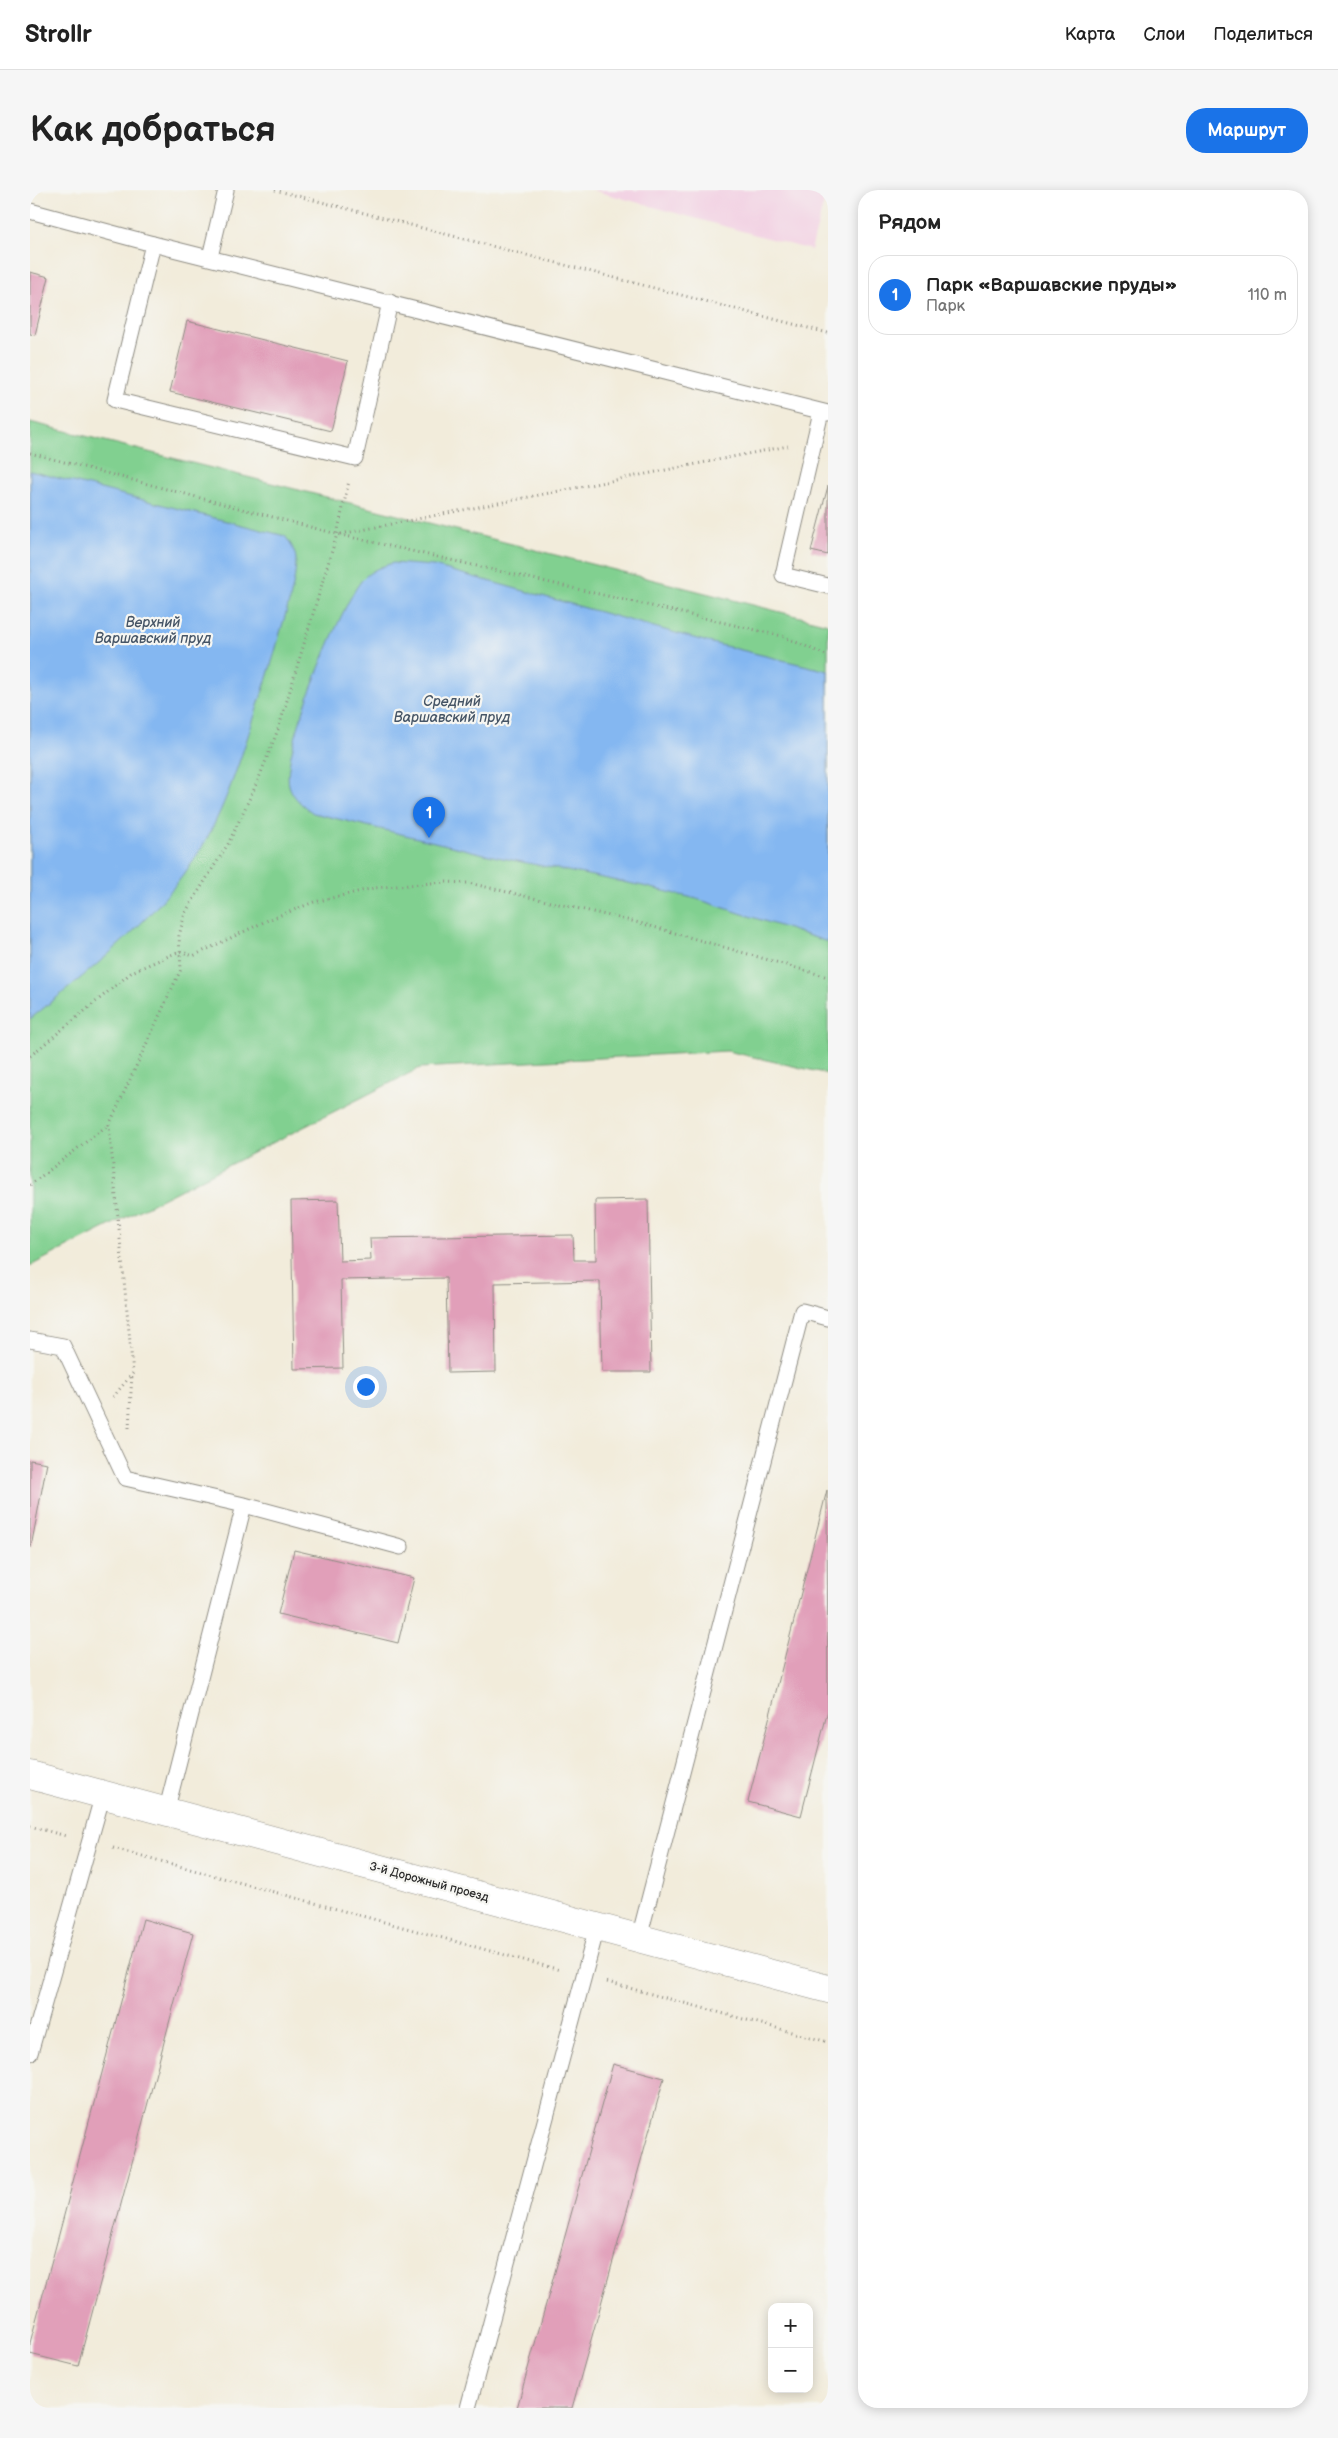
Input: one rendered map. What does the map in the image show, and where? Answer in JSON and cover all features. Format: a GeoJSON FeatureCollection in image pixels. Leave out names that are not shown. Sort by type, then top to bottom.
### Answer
{"type":"FeatureCollection","features":[{"type":"Feature","properties":{"kind":"street","name":"3-й Дорожный проезд"},"geometry":{"type":"LineString","coordinates":[[30,1775],[828,1989]]}},
{"type":"Feature","properties":{"kind":"lane"},"geometry":{"type":"LineString","coordinates":[[210,257],[226,190]]}},
{"type":"Feature","properties":{"kind":"lane"},"geometry":{"type":"LineString","coordinates":[[30,211],[154,244],[825,412],[814,441],[783,575],[828,586]]}},
{"type":"Feature","properties":{"kind":"lane"},"geometry":{"type":"LineString","coordinates":[[154,244],[115,400],[355,458],[390,302]]}},
{"type":"Feature","properties":{"kind":"lane"},"geometry":{"type":"LineString","coordinates":[[639,1938],[802,1311],[828,1318]]}},
{"type":"Feature","properties":{"kind":"lane"},"geometry":{"type":"LineString","coordinates":[[30,1340],[63,1346],[125,1478],[244,1505],[402,1548]]}},
{"type":"Feature","properties":{"kind":"lane"},"geometry":{"type":"LineString","coordinates":[[166,1812],[244,1505]]}},
{"type":"Feature","properties":{"kind":"lane"},"geometry":{"type":"LineString","coordinates":[[30,2053],[102,1794]]}},
{"type":"Feature","properties":{"kind":"lane"},"geometry":{"type":"LineString","coordinates":[[468,2408],[586,1976],[597,1927]]}},
{"type":"Feature","properties":{"kind":"path"},"geometry":{"type":"LineString","coordinates":[[275,190],[828,333]]}},
{"type":"Feature","properties":{"kind":"path"},"geometry":{"type":"LineString","coordinates":[[338,534],[814,441]]}},
{"type":"Feature","properties":{"kind":"path"},"geometry":{"type":"LineString","coordinates":[[30,453],[338,534],[782,636],[828,656]]}},
{"type":"Feature","properties":{"kind":"path"},"geometry":{"type":"LineString","coordinates":[[30,1185],[109,1125],[181,969],[179,936],[185,913],[228,844],[258,783],[270,751],[300,662],[338,534],[355,458]]}},
{"type":"Feature","properties":{"kind":"path"},"geometry":{"type":"LineString","coordinates":[[30,1056],[132,972],[180,951],[194,956],[268,920],[314,902],[343,893],[400,884],[469,883],[640,923],[828,977]]}},
{"type":"Feature","properties":{"kind":"path"},"geometry":{"type":"LineString","coordinates":[[96,1416],[132,1373],[109,1125]]}},
{"type":"Feature","properties":{"kind":"path"},"geometry":{"type":"LineString","coordinates":[[30,1826],[828,2042]]}},
{"type":"Feature","properties":{"kind":"shaded area"},"geometry":{"type":"Polygon","coordinates":[[[592,190],[827,190],[811,250],[592,190]]]}},
{"type":"Feature","properties":{"kind":"green space"},"geometry":{"type":"Polygon","coordinates":[[[30,422],[828,624],[828,1074],[727,1051],[420,1068],[30,1266],[30,422]]]}},
{"type":"Feature","properties":{"kind":"water","name":"Верхний Варшавский пруд"},"geometry":{"type":"Polygon","coordinates":[[[30,471],[285,536],[296,559],[291,596],[274,657],[231,785],[206,840],[184,874],[150,915],[92,969],[30,1019],[30,471]]]}},
{"type":"Feature","properties":{"kind":"water","name":"Средний Варшавский пруд"},"geometry":{"type":"Polygon","coordinates":[[[393,563],[434,566],[708,642],[828,671],[828,942],[697,899],[643,886],[497,857],[313,813],[302,804],[290,789],[289,768],[302,715],[313,683],[338,623],[359,584],[374,571],[393,563]]]}},
{"type":"Feature","properties":{"kind":"building"},"geometry":{"type":"Polygon","coordinates":[[[30,272],[49,277],[35,335],[30,334],[30,272]]]}},
{"type":"Feature","properties":{"kind":"building"},"geometry":{"type":"Polygon","coordinates":[[[187,321],[348,361],[331,431],[170,392],[187,321]]]}},
{"type":"Feature","properties":{"kind":"building"},"geometry":{"type":"Polygon","coordinates":[[[828,486],[828,555],[811,551],[828,486]]]}},
{"type":"Feature","properties":{"kind":"building"},"geometry":{"type":"Polygon","coordinates":[[[648,1199],[651,1372],[602,1372],[600,1281],[495,1283],[496,1372],[448,1373],[446,1278],[341,1280],[343,1368],[294,1369],[291,1201],[338,1200],[340,1261],[371,1260],[370,1238],[573,1235],[574,1260],[596,1260],[595,1200],[648,1199]]]}},
{"type":"Feature","properties":{"kind":"building"},"geometry":{"type":"Polygon","coordinates":[[[30,1460],[47,1463],[31,1547],[30,1547],[30,1460]]]}},
{"type":"Feature","properties":{"kind":"building"},"geometry":{"type":"Polygon","coordinates":[[[827,1490],[828,1710],[801,1816],[748,1802],[827,1490]]]}},
{"type":"Feature","properties":{"kind":"building"},"geometry":{"type":"Polygon","coordinates":[[[294,1550],[414,1578],[398,1643],[278,1614],[294,1550]]]}},
{"type":"Feature","properties":{"kind":"building"},"geometry":{"type":"Polygon","coordinates":[[[143,1919],[193,1933],[78,2366],[30,2354],[30,2343],[143,1919]]]}},
{"type":"Feature","properties":{"kind":"building"},"geometry":{"type":"Polygon","coordinates":[[[613,2064],[664,2078],[572,2408],[517,2408],[613,2064]]]}},
{"type":"Feature","properties":{"kind":"place","name":"Парк «Варшавские пруды»"},"geometry":{"type":"Point","coordinates":[429,838]}}]}
